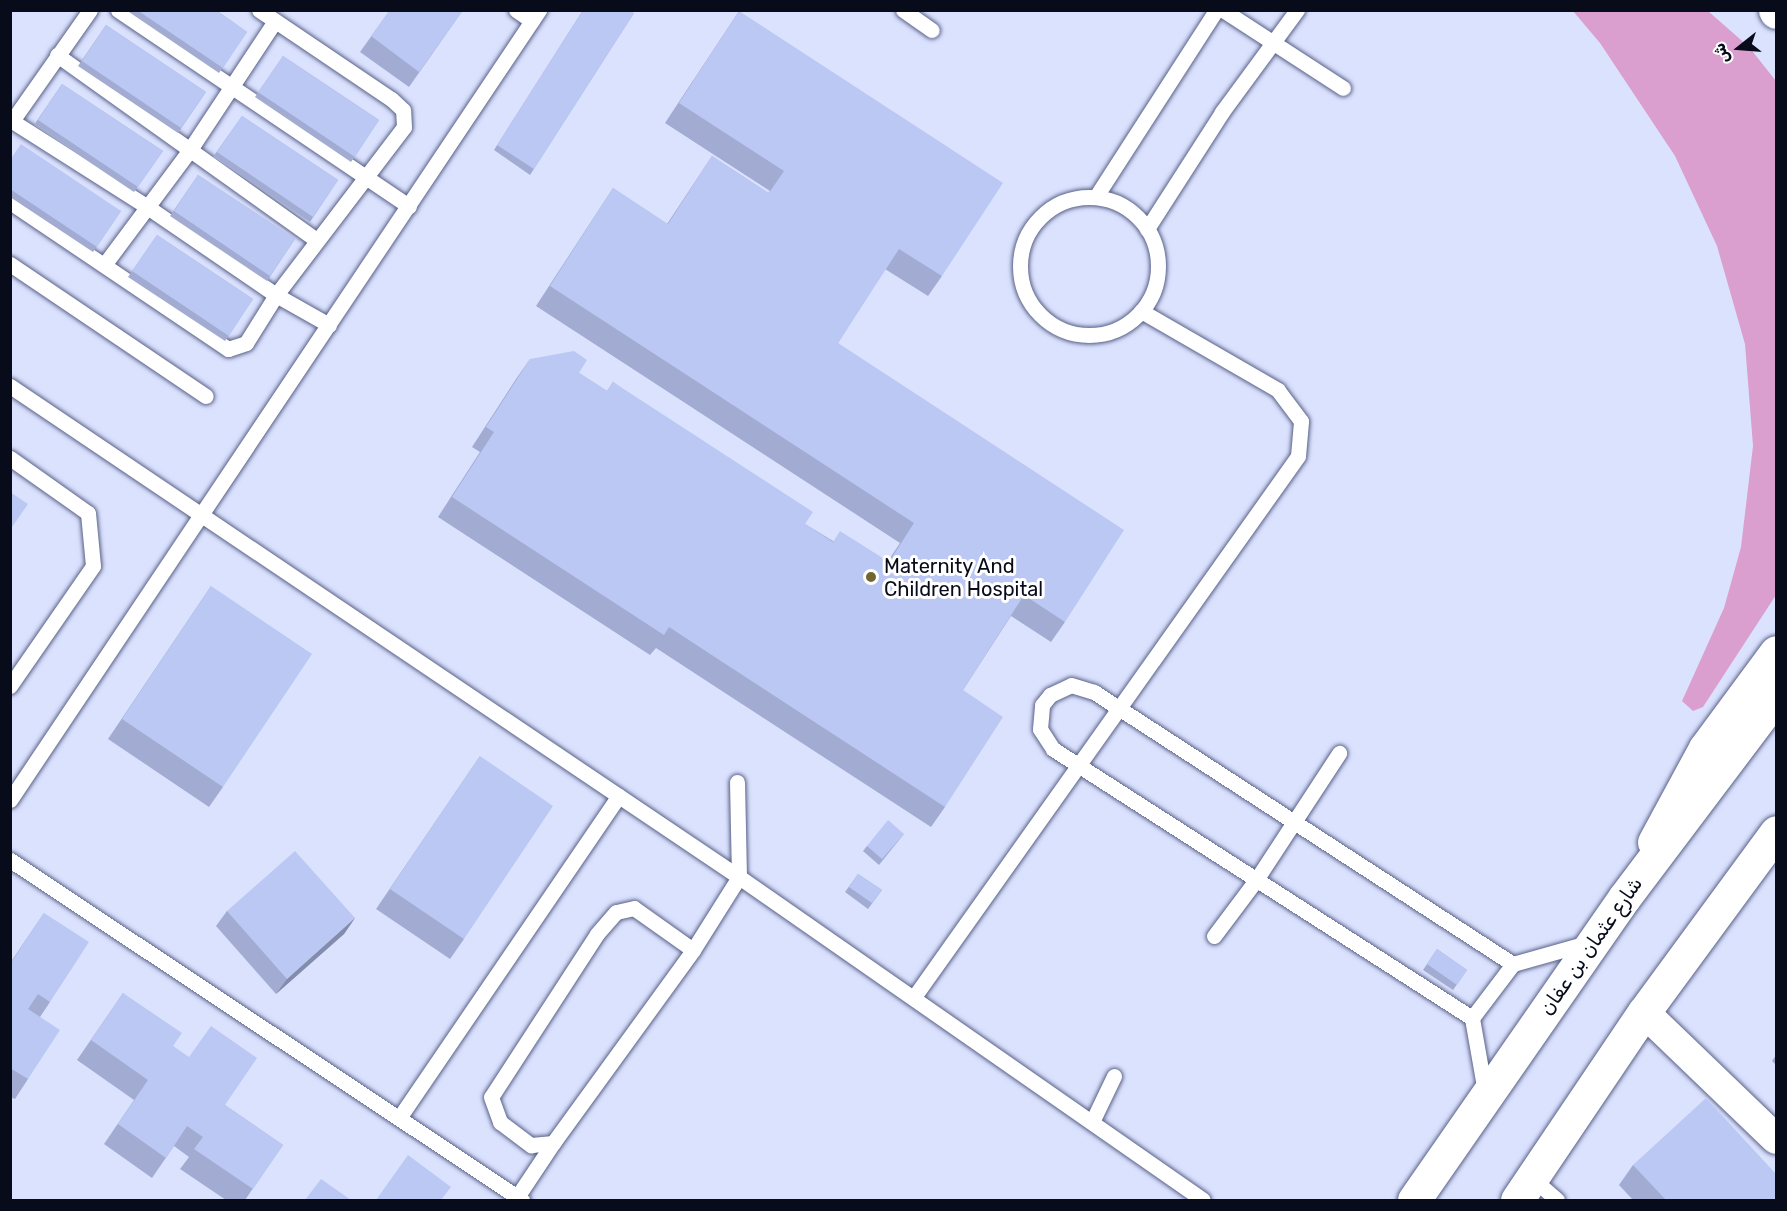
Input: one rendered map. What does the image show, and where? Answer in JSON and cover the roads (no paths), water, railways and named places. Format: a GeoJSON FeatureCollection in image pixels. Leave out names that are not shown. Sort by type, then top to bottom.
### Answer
{"type":"FeatureCollection","features":[{"type":"Feature","properties":{"kind":"main road"},"geometry":{"type":"LineString","coordinates":[[1624,898],[1705,748],[1776,652]]}},
{"type":"Feature","properties":{"kind":"main road","name":"شارع عثمان بن عفان"},"geometry":{"type":"LineString","coordinates":[[1414,1200],[1624,898],[1776,696]]}},
{"type":"Feature","properties":{"kind":"main road"},"geometry":{"type":"LineString","coordinates":[[1524,1189],[1644,1012],[1776,832]]}},
{"type":"Feature","properties":{"kind":"main road"},"geometry":{"type":"LineString","coordinates":[[1644,1012],[1776,838]]}},
{"type":"Feature","properties":{"kind":"street"},"geometry":{"type":"LineString","coordinates":[[1644,1012],[1776,1139]]}},
{"type":"Feature","properties":{"kind":"lane"},"geometry":{"type":"LineString","coordinates":[[90,10],[11,122],[146,206],[276,295],[329,325]]}},
{"type":"Feature","properties":{"kind":"lane"},"geometry":{"type":"LineString","coordinates":[[118,10],[228,88],[409,206]]}},
{"type":"Feature","properties":{"kind":"lane"},"geometry":{"type":"LineString","coordinates":[[10,202],[228,349],[246,344],[276,295],[316,240],[368,178],[404,127],[403,110],[259,10]]}},
{"type":"Feature","properties":{"kind":"lane"},"geometry":{"type":"LineString","coordinates":[[10,800],[536,16],[516,10]]}},
{"type":"Feature","properties":{"kind":"lane"},"geometry":{"type":"LineString","coordinates":[[903,10],[932,30]]}},
{"type":"Feature","properties":{"kind":"lane"},"geometry":{"type":"LineString","coordinates":[[1097,195],[1216,10]]}},
{"type":"Feature","properties":{"kind":"lane"},"geometry":{"type":"LineString","coordinates":[[1223,10],[1343,88]]}},
{"type":"Feature","properties":{"kind":"lane"},"geometry":{"type":"LineString","coordinates":[[1147,229],[1222,112],[1298,10]]}},
{"type":"Feature","properties":{"kind":"lane"},"geometry":{"type":"LineString","coordinates":[[104,265],[189,151],[228,88],[275,21]]}},
{"type":"Feature","properties":{"kind":"lane"},"geometry":{"type":"LineString","coordinates":[[57,55],[316,240]]}},
{"type":"Feature","properties":{"kind":"lane"},"geometry":{"type":"LineString","coordinates":[[1080,195],[1110,198],[1142,218],[1147,229],[1159,255],[1158,282],[1142,311],[1131,323],[1104,334],[1074,334],[1047,322],[1032,306],[1022,283],[1020,258],[1027,232],[1055,204],[1080,195]]}},
{"type":"Feature","properties":{"kind":"lane"},"geometry":{"type":"LineString","coordinates":[[10,264],[206,396]]}},
{"type":"Feature","properties":{"kind":"lane"},"geometry":{"type":"LineString","coordinates":[[914,997],[1298,456],[1301,421],[1278,390],[1142,311]]}},
{"type":"Feature","properties":{"kind":"lane"},"geometry":{"type":"LineString","coordinates":[[10,386],[203,513],[739,877],[1203,1200]]}},
{"type":"Feature","properties":{"kind":"lane"},"geometry":{"type":"LineString","coordinates":[[10,458],[88,513],[93,566],[10,686]]}},
{"type":"Feature","properties":{"kind":"lane"},"geometry":{"type":"LineString","coordinates":[[1472,1018],[1077,765],[1045,740],[1040,729],[1042,705],[1050,695],[1071,685],[1094,692],[1512,964]]}},
{"type":"Feature","properties":{"kind":"lane"},"geometry":{"type":"LineString","coordinates":[[1214,936],[1256,880],[1339,753]]}},
{"type":"Feature","properties":{"kind":"lane"},"geometry":{"type":"LineString","coordinates":[[10,860],[518,1199],[553,1143],[693,950],[739,877],[737,782]]}},
{"type":"Feature","properties":{"kind":"lane"},"geometry":{"type":"LineString","coordinates":[[399,1118],[619,796]]}},
{"type":"Feature","properties":{"kind":"lane"},"geometry":{"type":"LineString","coordinates":[[553,1143],[531,1145],[500,1122],[491,1097],[597,934],[616,912],[634,908],[693,950]]}},
{"type":"Feature","properties":{"kind":"lane"},"geometry":{"type":"LineString","coordinates":[[1485,1097],[1472,1018],[1512,964],[1593,942]]}},
{"type":"Feature","properties":{"kind":"lane"},"geometry":{"type":"LineString","coordinates":[[1092,1122],[1114,1076]]}},
{"type":"Feature","properties":{"kind":"lane"},"geometry":{"type":"LineString","coordinates":[[1524,1189],[1557,1200]]}},
{"type":"Feature","properties":{"kind":"place","name":"Maternity And Children Hospital"},"geometry":{"type":"Point","coordinates":[871,577]}}]}
